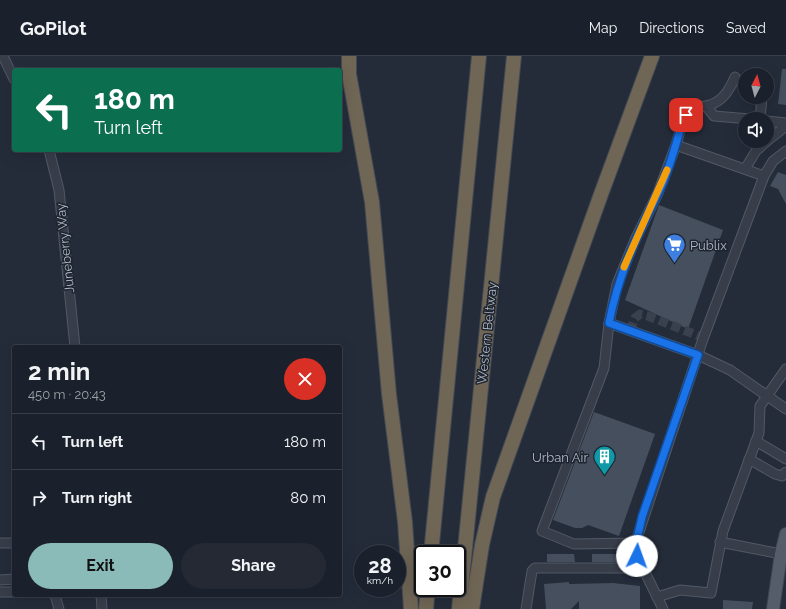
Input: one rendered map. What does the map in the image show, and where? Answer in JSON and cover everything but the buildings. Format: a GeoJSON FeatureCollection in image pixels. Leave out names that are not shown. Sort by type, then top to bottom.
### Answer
{"type":"FeatureCollection","features":[{"type":"Feature","properties":{"kind":"highway"},"geometry":{"type":"LineString","coordinates":[[344,56],[349,74],[372,202],[389,394],[405,522],[412,609]]}},
{"type":"Feature","properties":{"kind":"highway"},"geometry":{"type":"LineString","coordinates":[[349,56],[349,74]]}},
{"type":"Feature","properties":{"kind":"highway"},"geometry":{"type":"LineString","coordinates":[[432,545],[479,56]]}},
{"type":"Feature","properties":{"kind":"highway","name":"Western Beltway"},"geometry":{"type":"LineString","coordinates":[[459,609],[514,56]]}},
{"type":"Feature","properties":{"kind":"highway"},"geometry":{"type":"LineString","coordinates":[[472,609],[482,545],[496,490],[600,197],[652,56]]}},
{"type":"Feature","properties":{"kind":"highway"},"geometry":{"type":"LineString","coordinates":[[426,609],[427,597]]}},
{"type":"Feature","properties":{"kind":"main road"},"geometry":{"type":"LineString","coordinates":[[773,609],[781,554],[786,534]]}},
{"type":"Feature","properties":{"kind":"street"},"geometry":{"type":"LineString","coordinates":[[3,56],[12,74]]}},
{"type":"Feature","properties":{"kind":"street"},"geometry":{"type":"LineString","coordinates":[[636,543],[574,544],[542,531],[604,368],[609,323],[618,284],[635,240],[658,193],[682,124],[691,107],[707,108],[722,98],[730,90],[736,77]]}},
{"type":"Feature","properties":{"kind":"street"},"geometry":{"type":"LineString","coordinates":[[707,108],[714,116],[738,118]]}},
{"type":"Feature","properties":{"kind":"street"},"geometry":{"type":"LineString","coordinates":[[774,122],[786,124]]}},
{"type":"Feature","properties":{"kind":"street"},"geometry":{"type":"LineString","coordinates":[[774,135],[786,124]]}},
{"type":"Feature","properties":{"kind":"street"},"geometry":{"type":"LineString","coordinates":[[676,144],[764,176]]}},
{"type":"Feature","properties":{"kind":"street"},"geometry":{"type":"LineString","coordinates":[[745,169],[759,148]]}},
{"type":"Feature","properties":{"kind":"street"},"geometry":{"type":"LineString","coordinates":[[663,609],[637,556],[636,543],[642,517],[698,355],[764,176],[773,161],[786,151]]}},
{"type":"Feature","properties":{"kind":"street","name":"Juneberry Way"},"geometry":{"type":"LineString","coordinates":[[50,152],[54,164],[59,190],[75,345]]}},
{"type":"Feature","properties":{"kind":"street"},"geometry":{"type":"LineString","coordinates":[[764,176],[780,160],[786,157]]}},
{"type":"Feature","properties":{"kind":"street"},"geometry":{"type":"LineString","coordinates":[[609,323],[698,355],[730,370],[786,409]]}},
{"type":"Feature","properties":{"kind":"street"},"geometry":{"type":"LineString","coordinates":[[657,597],[680,590],[711,593],[720,542],[728,514],[756,441],[760,423],[759,411],[766,395],[785,372]]}},
{"type":"Feature","properties":{"kind":"street"},"geometry":{"type":"LineString","coordinates":[[756,441],[786,459]]}},
{"type":"Feature","properties":{"kind":"street"},"geometry":{"type":"LineString","coordinates":[[749,459],[775,474],[782,476],[786,472]]}},
{"type":"Feature","properties":{"kind":"street"},"geometry":{"type":"LineString","coordinates":[[720,542],[781,554]]}},
{"type":"Feature","properties":{"kind":"street"},"geometry":{"type":"LineString","coordinates":[[0,544],[12,543]]}},
{"type":"Feature","properties":{"kind":"street"},"geometry":{"type":"LineString","coordinates":[[526,609],[532,571],[534,568],[628,568],[640,563]]}},
{"type":"Feature","properties":{"kind":"street"},"geometry":{"type":"LineString","coordinates":[[0,580],[12,579]]}},
{"type":"Feature","properties":{"kind":"street"},"geometry":{"type":"LineString","coordinates":[[0,592],[12,592]]}},
{"type":"Feature","properties":{"kind":"street"},"geometry":{"type":"LineString","coordinates":[[56,597],[59,609]]}},
{"type":"Feature","properties":{"kind":"street"},"geometry":{"type":"LineString","coordinates":[[101,597],[102,609]]}},
{"type":"Feature","properties":{"kind":"tunnel"},"geometry":{"type":"LineString","coordinates":[[630,331],[635,318],[640,314],[704,338]]}},
{"type":"Feature","properties":{"kind":"slow traffic"},"geometry":{"type":"LineString","coordinates":[[624,267],[667,170]]}},
{"type":"Feature","properties":{"kind":"place","name":"Publix"},"geometry":{"type":"Point","coordinates":[674,264]}},
{"type":"Feature","properties":{"kind":"place","name":"Urban Air"},"geometry":{"type":"Point","coordinates":[604,476]}},
{"type":"Feature","properties":{"kind":"route"},"geometry":{"type":"LineString","coordinates":[[637,556],[636,543],[642,517],[698,355],[609,323],[612,302],[618,284],[635,240],[651,204],[658,193],[686,115]]}}]}
